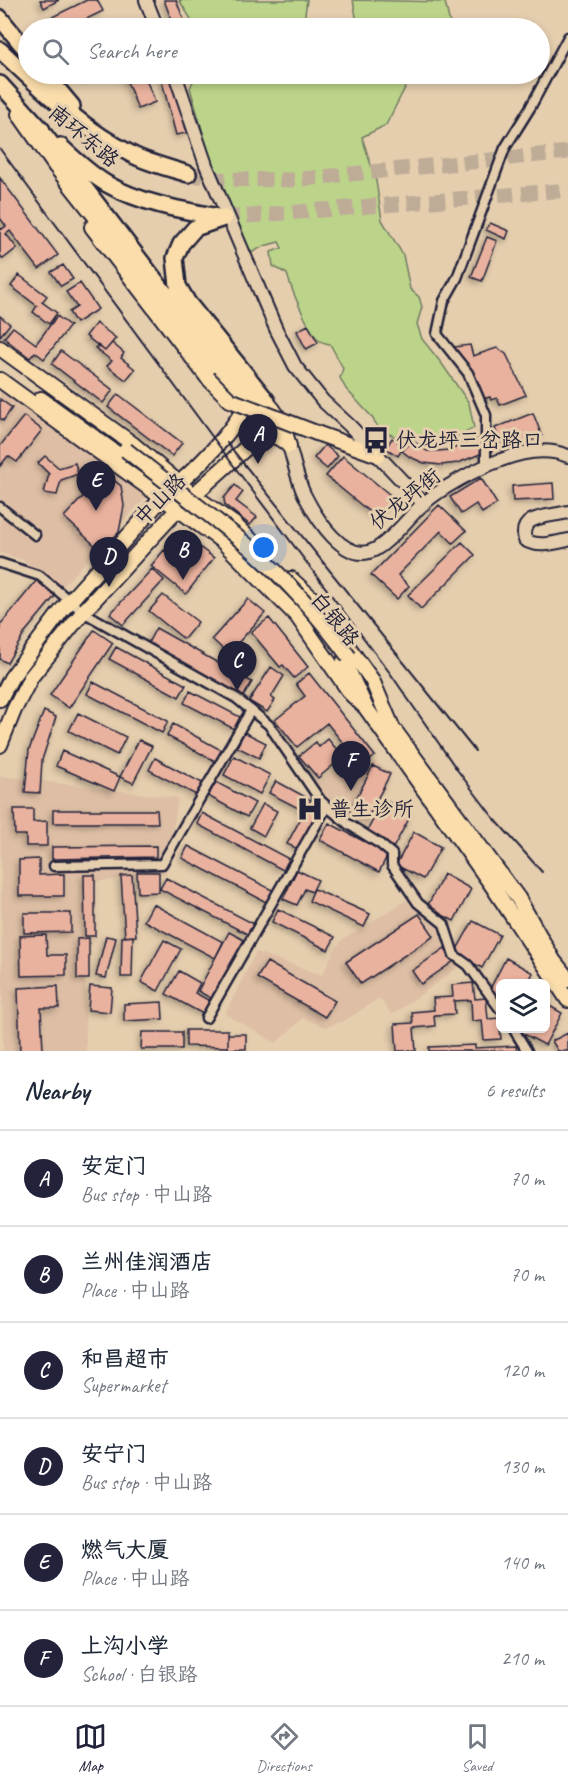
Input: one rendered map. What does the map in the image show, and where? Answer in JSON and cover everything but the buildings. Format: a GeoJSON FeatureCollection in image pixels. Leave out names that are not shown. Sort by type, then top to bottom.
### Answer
{"type":"FeatureCollection","features":[{"type":"Feature","properties":{"kind":"highway"},"geometry":{"type":"LineString","coordinates":[[0,18],[18,40]]}},
{"type":"Feature","properties":{"kind":"highway","name":"南环东路"},"geometry":{"type":"LineString","coordinates":[[0,50],[18,67]]}},
{"type":"Feature","properties":{"kind":"highway","name":"南环东路"},"geometry":{"type":"LineString","coordinates":[[0,84],[36,124],[67,153],[107,184],[178,209],[224,218],[195,228],[181,244],[175,258],[178,286],[188,303],[267,401]]}},
{"type":"Feature","properties":{"kind":"highway","name":"南环东路"},"geometry":{"type":"LineString","coordinates":[[36,84],[93,132],[132,155],[188,174]]}},
{"type":"Feature","properties":{"kind":"highway"},"geometry":{"type":"LineString","coordinates":[[53,84],[93,132]]}},
{"type":"Feature","properties":{"kind":"highway"},"geometry":{"type":"LineString","coordinates":[[36,124],[171,301],[233,374],[243,389],[247,404]]}},
{"type":"Feature","properties":{"kind":"main road"},"geometry":{"type":"LineString","coordinates":[[146,0],[153,18]]}},
{"type":"Feature","properties":{"kind":"main road"},"geometry":{"type":"LineString","coordinates":[[178,84],[210,175],[276,329],[295,366],[323,401],[378,454],[424,504]]}},
{"type":"Feature","properties":{"kind":"main road"},"geometry":{"type":"LineString","coordinates":[[0,91],[26,122],[56,167],[237,396],[247,404],[251,393],[267,401],[282,424],[289,446]]}},
{"type":"Feature","properties":{"kind":"main road"},"geometry":{"type":"LineString","coordinates":[[56,167],[58,175],[114,256],[208,378],[230,400],[378,454]]}},
{"type":"Feature","properties":{"kind":"main road"},"geometry":{"type":"LineString","coordinates":[[0,348],[134,445],[194,495],[234,524],[316,602],[372,680],[393,729]]}},
{"type":"Feature","properties":{"kind":"main road","name":"白银路"},"geometry":{"type":"LineString","coordinates":[[0,358],[126,450],[247,546],[282,578],[324,624],[393,729],[518,898],[553,960],[568,981]]}},
{"type":"Feature","properties":{"kind":"main road","name":"白银路"},"geometry":{"type":"LineString","coordinates":[[0,369],[120,456],[243,551],[277,583],[347,659],[366,708],[491,884],[568,1000]]}},
{"type":"Feature","properties":{"kind":"main road"},"geometry":{"type":"LineString","coordinates":[[0,380],[114,465],[179,508],[222,541],[297,616],[351,694],[366,708]]}},
{"type":"Feature","properties":{"kind":"main road","name":"中山路"},"geometry":{"type":"LineString","coordinates":[[0,699],[27,656],[62,610],[163,498],[227,433],[247,404]]}},
{"type":"Feature","properties":{"kind":"main road","name":"中山路"},"geometry":{"type":"LineString","coordinates":[[0,745],[31,677],[82,612],[179,508],[256,439],[272,435],[281,437],[289,446]]}},
{"type":"Feature","properties":{"kind":"main road","name":"伏龙坪街"},"geometry":{"type":"LineString","coordinates":[[289,446],[303,492],[322,524],[334,539],[349,549],[365,553],[375,549],[424,504],[486,465],[530,452],[568,456]]}},
{"type":"Feature","properties":{"kind":"main road"},"geometry":{"type":"LineString","coordinates":[[568,512],[533,519],[525,525],[523,530],[525,540],[529,543],[542,545],[568,540]]}},
{"type":"Feature","properties":{"kind":"main road","name":"白银路"},"geometry":{"type":"LineString","coordinates":[[550,975],[568,995]]}},
{"type":"Feature","properties":{"kind":"street"},"geometry":{"type":"LineString","coordinates":[[550,71],[568,37]]}},
{"type":"Feature","properties":{"kind":"street"},"geometry":{"type":"LineString","coordinates":[[486,465],[486,414],[468,373],[437,333],[444,301],[458,278],[505,148],[543,84]]}},
{"type":"Feature","properties":{"kind":"street"},"geometry":{"type":"LineString","coordinates":[[0,507],[35,535]]}},
{"type":"Feature","properties":{"kind":"street"},"geometry":{"type":"LineString","coordinates":[[0,564],[40,576],[82,612],[236,698],[270,725],[320,800],[348,824],[392,854],[392,865],[418,903],[444,924],[454,955],[468,965],[496,1002]]}},
{"type":"Feature","properties":{"kind":"street"},"geometry":{"type":"LineString","coordinates":[[54,866],[162,864],[251,710]]}},
{"type":"Feature","properties":{"kind":"street"},"geometry":{"type":"LineString","coordinates":[[206,1018],[327,806]]}},
{"type":"Feature","properties":{"kind":"street"},"geometry":{"type":"LineString","coordinates":[[516,1033],[527,1051]]}},
{"type":"Feature","properties":{"kind":"shaded area"},"geometry":{"type":"Polygon","coordinates":[[[0,388],[147,496],[59,590],[24,560],[0,553],[0,388]]]}},
{"type":"Feature","properties":{"kind":"shaded area"},"geometry":{"type":"Polygon","coordinates":[[[348,759],[356,772],[375,762],[392,773],[365,828],[327,800],[310,779],[320,781],[348,759]]]}},
{"type":"Feature","properties":{"kind":"shaded area"},"geometry":{"type":"Polygon","coordinates":[[[0,776],[178,798],[166,874],[84,883],[86,1051],[3,1051],[0,776]]]}},
{"type":"Feature","properties":{"kind":"shaded area"},"geometry":{"type":"Polygon","coordinates":[[[407,900],[437,922],[444,946],[460,966],[392,1015],[379,998],[346,1020],[326,1027],[303,1018],[276,1043],[225,1014],[256,952],[322,975],[342,940],[407,900]]]}},
{"type":"Feature","properties":{"kind":"green space"},"geometry":{"type":"Polygon","coordinates":[[[179,0],[307,0],[304,18],[190,18],[179,0]]]}},
{"type":"Feature","properties":{"kind":"green space"},"geometry":{"type":"Polygon","coordinates":[[[353,0],[445,2],[449,18],[356,18],[353,0]]]}},
{"type":"Feature","properties":{"kind":"green space"},"geometry":{"type":"Polygon","coordinates":[[[192,84],[407,84],[386,125],[362,137],[376,181],[382,220],[403,255],[410,289],[419,297],[422,307],[417,324],[422,339],[469,403],[474,428],[447,441],[426,437],[405,441],[380,430],[371,416],[346,389],[340,378],[343,368],[330,344],[321,342],[311,329],[287,274],[273,266],[271,252],[282,248],[279,242],[264,246],[249,254],[214,171],[190,88],[192,84]]]}},
{"type":"Feature","properties":{"kind":"tunnel"},"geometry":{"type":"LineString","coordinates":[[188,174],[216,179],[292,180],[568,152]]}},
{"type":"Feature","properties":{"kind":"tunnel"},"geometry":{"type":"LineString","coordinates":[[224,218],[568,190]]}},
{"type":"Feature","properties":{"kind":"railway"},"geometry":{"type":"LineString","coordinates":[[0,149],[390,673],[458,771],[493,817],[542,872]]}},
{"type":"Feature","properties":{"kind":"railway"},"geometry":{"type":"LineString","coordinates":[[227,443],[475,751]]}},
{"type":"Feature","properties":{"kind":"place","name":"伏龙坪三岔路口"},"geometry":{"type":"Point","coordinates":[376,440]}},
{"type":"Feature","properties":{"kind":"place","name":"安定门"},"geometry":{"type":"Point","coordinates":[258,464]}},
{"type":"Feature","properties":{"kind":"place","name":"燃气大厦"},"geometry":{"type":"Point","coordinates":[96,511]}},
{"type":"Feature","properties":{"kind":"place","name":"兰州佳润酒店"},"geometry":{"type":"Point","coordinates":[183,580]}},
{"type":"Feature","properties":{"kind":"place","name":"安宁门"},"geometry":{"type":"Point","coordinates":[109,587]}},
{"type":"Feature","properties":{"kind":"place","name":"和昌超市"},"geometry":{"type":"Point","coordinates":[237,691]}},
{"type":"Feature","properties":{"kind":"place","name":"上沟小学"},"geometry":{"type":"Point","coordinates":[351,791]}},
{"type":"Feature","properties":{"kind":"place","name":"普生诊所"},"geometry":{"type":"Point","coordinates":[310,809]}}]}
